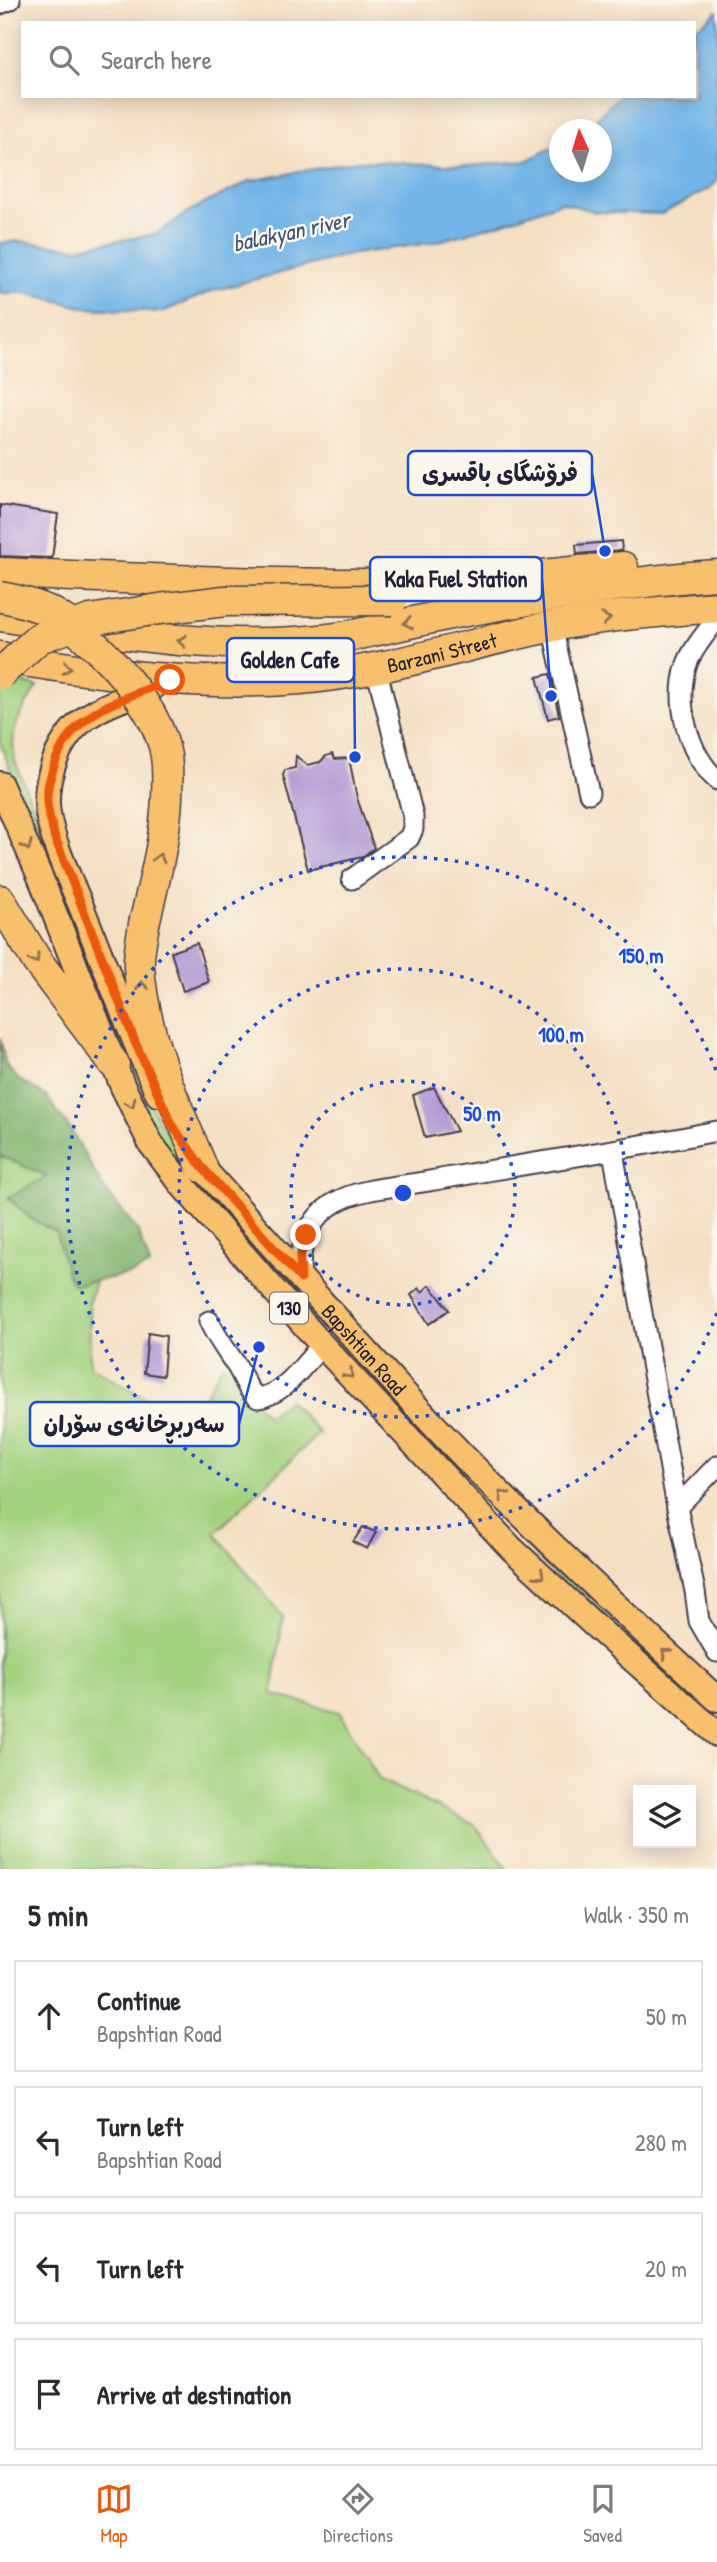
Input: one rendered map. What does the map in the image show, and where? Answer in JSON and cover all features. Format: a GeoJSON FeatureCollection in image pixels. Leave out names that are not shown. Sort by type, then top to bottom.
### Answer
{"type":"FeatureCollection","features":[{"type":"Feature","properties":{"kind":"highway"},"geometry":{"type":"LineString","coordinates":[[0,573],[108,590],[155,579],[400,584],[510,578],[679,562],[717,566]]}},
{"type":"Feature","properties":{"kind":"highway","name":"Barzani Street"},"geometry":{"type":"LineString","coordinates":[[0,616],[202,644],[268,643],[337,638],[452,614],[662,579],[717,575]]}},
{"type":"Feature","properties":{"kind":"highway"},"geometry":{"type":"LineString","coordinates":[[0,674],[39,638],[90,620],[159,609],[225,601],[392,600],[662,579]]}},
{"type":"Feature","properties":{"kind":"highway"},"geometry":{"type":"LineString","coordinates":[[32,621],[83,617],[98,612],[108,590]]}},
{"type":"Feature","properties":{"kind":"highway"},"geometry":{"type":"LineString","coordinates":[[0,597],[54,613],[64,621],[101,652],[133,689],[158,727],[167,763],[167,827],[144,924],[139,965],[146,1015],[174,1100],[202,1167]]}},
{"type":"Feature","properties":{"kind":"highway","name":"Barzani Street"},"geometry":{"type":"LineString","coordinates":[[0,657],[170,680],[230,682],[302,678],[376,667],[552,626],[717,607]]}},
{"type":"Feature","properties":{"kind":"highway"},"geometry":{"type":"LineString","coordinates":[[0,900],[37,961],[114,1064]]}},
{"type":"Feature","properties":{"kind":"main road","name":"Bapshtian Road"},"geometry":{"type":"LineString","coordinates":[[170,680],[101,708],[82,721],[59,751],[46,800],[65,868],[135,1042],[172,1125],[202,1167],[439,1430],[608,1600],[717,1699]]}},
{"type":"Feature","properties":{"kind":"main road","name":"Bapshtian Road"},"geometry":{"type":"LineString","coordinates":[[0,784],[41,879],[114,1064],[151,1144],[183,1186],[322,1345],[511,1548],[717,1734]]}},
{"type":"Feature","properties":{"kind":"street"},"geometry":{"type":"LineString","coordinates":[[0,4],[10,0]]}},
{"type":"Feature","properties":{"kind":"street"},"geometry":{"type":"LineString","coordinates":[[717,619],[688,664],[683,685],[688,734],[710,773],[717,780]]}},
{"type":"Feature","properties":{"kind":"street"},"geometry":{"type":"LineString","coordinates":[[552,626],[589,793]]}},
{"type":"Feature","properties":{"kind":"street"},"geometry":{"type":"LineString","coordinates":[[352,878],[410,838],[413,829],[413,816],[376,667]]}},
{"type":"Feature","properties":{"kind":"street"},"geometry":{"type":"LineString","coordinates":[[301,1279],[300,1257],[306,1235],[318,1216],[346,1197],[462,1175],[613,1152],[717,1131]]}},
{"type":"Feature","properties":{"kind":"street"},"geometry":{"type":"LineString","coordinates":[[613,1152],[699,1621],[717,1652]]}},
{"type":"Feature","properties":{"kind":"street"},"geometry":{"type":"LineString","coordinates":[[209,1321],[216,1339],[238,1368],[250,1393],[258,1398],[267,1397],[277,1391],[322,1345]]}},
{"type":"Feature","properties":{"kind":"street"},"geometry":{"type":"LineString","coordinates":[[677,1507],[717,1466]]}},
{"type":"Feature","properties":{"kind":"green space"},"geometry":{"type":"Polygon","coordinates":[[[0,678],[37,686],[17,721],[13,739],[15,761],[157,1119],[173,1142],[287,1274],[557,1566],[592,1601],[717,1707],[717,1720],[592,1612],[493,1513],[289,1291],[168,1149],[134,1086],[0,743],[0,678]]]}},
{"type":"Feature","properties":{"kind":"green space"},"geometry":{"type":"Polygon","coordinates":[[[0,1038],[6,1066],[18,1079],[46,1096],[71,1130],[103,1187],[138,1231],[150,1265],[131,1274],[74,1285],[67,1274],[56,1232],[31,1219],[8,1198],[47,1176],[0,1156],[0,1038]]]}},
{"type":"Feature","properties":{"kind":"green space"},"geometry":{"type":"Polygon","coordinates":[[[0,1064],[102,1256],[89,1302],[90,1366],[145,1398],[203,1399],[223,1364],[267,1416],[289,1400],[319,1433],[215,1533],[283,1617],[272,1694],[339,1712],[380,1780],[475,1825],[507,1869],[0,1869],[0,1064]]]}},
{"type":"Feature","properties":{"kind":"water","name":"balakyan river"},"geometry":{"type":"Polygon","coordinates":[[[717,11],[717,181],[710,188],[662,214],[596,212],[562,202],[435,242],[347,255],[212,291],[162,312],[86,308],[26,293],[0,293],[0,243],[19,241],[76,248],[156,234],[193,209],[250,181],[357,161],[467,166],[526,161],[549,149],[549,182],[612,182],[612,119],[596,119],[617,98],[696,98],[696,28],[717,11]]]}},
{"type":"Feature","properties":{"kind":"building"},"geometry":{"type":"Polygon","coordinates":[[[0,505],[58,514],[52,558],[0,556],[0,505]]]}},
{"type":"Feature","properties":{"kind":"building"},"geometry":{"type":"Polygon","coordinates":[[[621,541],[622,550],[577,554],[576,545],[621,541]]]}},
{"type":"Feature","properties":{"kind":"building"},"geometry":{"type":"Polygon","coordinates":[[[550,674],[559,716],[548,719],[537,677],[550,674]]]}},
{"type":"Feature","properties":{"kind":"building"},"geometry":{"type":"Polygon","coordinates":[[[332,754],[335,759],[349,758],[357,798],[374,848],[362,857],[308,870],[283,775],[285,770],[295,768],[296,756],[307,765],[320,762],[332,754]]]}},
{"type":"Feature","properties":{"kind":"building"},"geometry":{"type":"Polygon","coordinates":[[[197,943],[209,982],[183,991],[171,952],[197,943]]]}},
{"type":"Feature","properties":{"kind":"building"},"geometry":{"type":"Polygon","coordinates":[[[434,1087],[457,1131],[425,1138],[413,1095],[434,1087]]]}},
{"type":"Feature","properties":{"kind":"building"},"geometry":{"type":"Polygon","coordinates":[[[430,1285],[449,1310],[429,1324],[411,1295],[419,1288],[422,1292],[430,1285]]]}},
{"type":"Feature","properties":{"kind":"building"},"geometry":{"type":"Polygon","coordinates":[[[148,1333],[166,1336],[163,1376],[144,1373],[148,1333]]]}},
{"type":"Feature","properties":{"kind":"building"},"geometry":{"type":"Polygon","coordinates":[[[363,1527],[376,1532],[367,1549],[353,1542],[363,1527]]]}},
{"type":"Feature","properties":{"kind":"place","name":"فرۆشگای باقسری"},"geometry":{"type":"Point","coordinates":[605,551]}},
{"type":"Feature","properties":{"kind":"place","name":"Kaka Fuel Station"},"geometry":{"type":"Point","coordinates":[551,696]}},
{"type":"Feature","properties":{"kind":"place","name":"Golden Cafe"},"geometry":{"type":"Point","coordinates":[355,757]}},
{"type":"Feature","properties":{"kind":"place","name":"سەربڕخانەی سۆران"},"geometry":{"type":"Point","coordinates":[259,1347]}},
{"type":"Feature","properties":{"kind":"route"},"geometry":{"type":"LineString","coordinates":[[170,680],[101,708],[82,721],[68,736],[59,751],[46,800],[54,835],[135,1042],[172,1125],[202,1167],[301,1279],[300,1257],[306,1235]]}}]}
